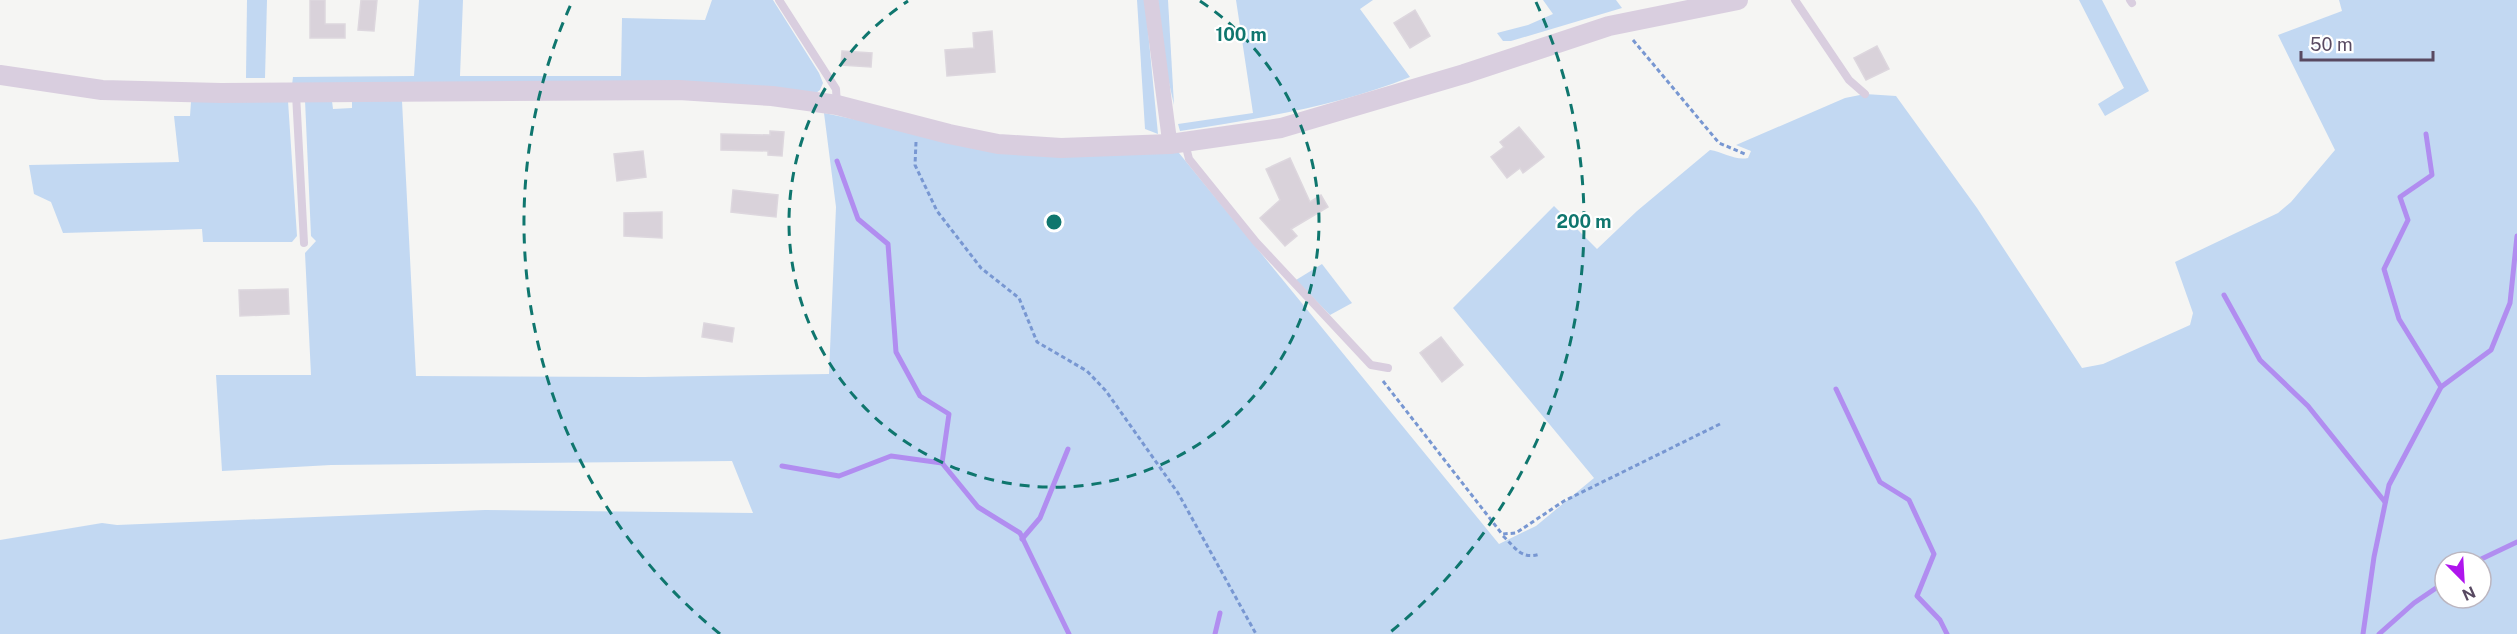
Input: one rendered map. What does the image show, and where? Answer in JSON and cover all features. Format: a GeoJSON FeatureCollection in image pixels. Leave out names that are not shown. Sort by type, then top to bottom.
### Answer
{"type":"FeatureCollection","features":[{"type":"Feature","properties":{"kind":"street"},"geometry":{"type":"LineString","coordinates":[[1152,0],[1178,144]]}},
{"type":"Feature","properties":{"kind":"street"},"geometry":{"type":"LineString","coordinates":[[0,75],[102,90],[296,92],[679,90],[772,96],[837,105],[998,144],[1061,148],[1178,144],[1281,128],[1622,24],[1738,0]]}},
{"type":"Feature","properties":{"kind":"lane"},"geometry":{"type":"LineString","coordinates":[[779,0],[836,89],[837,105]]}},
{"type":"Feature","properties":{"kind":"lane"},"geometry":{"type":"LineString","coordinates":[[1795,0],[1850,80],[1865,94]]}},
{"type":"Feature","properties":{"kind":"lane"},"geometry":{"type":"LineString","coordinates":[[296,92],[304,243]]}},
{"type":"Feature","properties":{"kind":"lane"},"geometry":{"type":"LineString","coordinates":[[1178,144],[1232,214],[1371,365],[1388,368]]}},
{"type":"Feature","properties":{"kind":"path"},"geometry":{"type":"LineString","coordinates":[[1622,24],[1719,143],[1745,154]]}},
{"type":"Feature","properties":{"kind":"path"},"geometry":{"type":"LineString","coordinates":[[917,126],[915,165],[937,211],[981,268],[1019,298],[1037,342],[1087,371],[1106,391],[1178,493],[1256,634]]}},
{"type":"Feature","properties":{"kind":"path"},"geometry":{"type":"LineString","coordinates":[[1371,365],[1502,534],[1522,555],[1528,557],[1540,554]]}},
{"type":"Feature","properties":{"kind":"path"},"geometry":{"type":"LineString","coordinates":[[1502,534],[1516,533],[1572,496],[1722,423]]}},
{"type":"Feature","properties":{"kind":"shaded area"},"geometry":{"type":"Polygon","coordinates":[[[247,0],[267,0],[265,78],[246,78],[247,0]]]}},
{"type":"Feature","properties":{"kind":"shaded area"},"geometry":{"type":"Polygon","coordinates":[[[419,0],[463,0],[460,76],[621,76],[622,18],[705,20],[712,0],[773,0],[823,83],[816,93],[728,84],[292,85],[293,77],[414,76],[419,0]]]}},
{"type":"Feature","properties":{"kind":"shaded area"},"geometry":{"type":"Polygon","coordinates":[[[1137,0],[1145,0],[1158,134],[1145,129],[1137,0]]]}},
{"type":"Feature","properties":{"kind":"shaded area"},"geometry":{"type":"Polygon","coordinates":[[[1158,0],[1168,0],[1174,105],[1164,61],[1158,0]]]}},
{"type":"Feature","properties":{"kind":"shaded area"},"geometry":{"type":"Polygon","coordinates":[[[1236,0],[1373,0],[1360,9],[1410,77],[1326,104],[1180,131],[1178,124],[1253,113],[1236,0]]]}},
{"type":"Feature","properties":{"kind":"shaded area"},"geometry":{"type":"Polygon","coordinates":[[[1543,0],[1616,0],[1622,8],[1511,41],[1503,41],[1497,33],[1528,25],[1553,14],[1543,0]]]}},
{"type":"Feature","properties":{"kind":"shaded area"},"geometry":{"type":"Polygon","coordinates":[[[2079,0],[2102,0],[2149,91],[2105,116],[2098,104],[2124,88],[2079,0]]]}},
{"type":"Feature","properties":{"kind":"shaded area"},"geometry":{"type":"Polygon","coordinates":[[[2339,0],[2517,0],[2517,634],[0,634],[0,540],[102,523],[117,525],[485,510],[753,513],[732,461],[331,465],[222,471],[216,375],[311,375],[305,253],[316,241],[311,236],[305,100],[332,101],[333,109],[352,108],[352,99],[402,101],[416,376],[644,377],[829,374],[836,207],[824,113],[1020,154],[1179,153],[1499,544],[1536,526],[1594,478],[1453,308],[1554,206],[1597,249],[1637,211],[1710,150],[1743,159],[1748,158],[1751,151],[1736,145],[1845,98],[1865,94],[1896,96],[1977,208],[2082,368],[2103,364],[2190,325],[2193,313],[2175,262],[2278,213],[2291,202],[2335,150],[2278,35],[2342,11],[2339,0]]]}},
{"type":"Feature","properties":{"kind":"shaded area"},"geometry":{"type":"Polygon","coordinates":[[[288,101],[297,236],[292,242],[203,242],[202,229],[63,233],[51,202],[34,194],[29,165],[179,162],[174,116],[190,116],[191,102],[288,101]]]}},
{"type":"Feature","properties":{"kind":"shaded area"},"geometry":{"type":"Polygon","coordinates":[[[1322,264],[1352,303],[1330,315],[1296,280],[1322,264]]]}},
{"type":"Feature","properties":{"kind":"building"},"geometry":{"type":"Polygon","coordinates":[[[310,0],[325,0],[325,24],[345,24],[345,38],[310,38],[310,0]]]}},
{"type":"Feature","properties":{"kind":"building"},"geometry":{"type":"Polygon","coordinates":[[[361,0],[377,0],[374,31],[358,30],[361,0]]]}},
{"type":"Feature","properties":{"kind":"building"},"geometry":{"type":"Polygon","coordinates":[[[1415,10],[1430,36],[1410,48],[1394,23],[1415,10]]]}},
{"type":"Feature","properties":{"kind":"building"},"geometry":{"type":"Polygon","coordinates":[[[992,31],[995,72],[947,76],[945,50],[974,48],[973,33],[992,31]]]}},
{"type":"Feature","properties":{"kind":"building"},"geometry":{"type":"Polygon","coordinates":[[[1877,46],[1889,69],[1866,80],[1854,58],[1877,46]]]}},
{"type":"Feature","properties":{"kind":"building"},"geometry":{"type":"Polygon","coordinates":[[[842,51],[872,53],[871,67],[841,65],[842,51]]]}},
{"type":"Feature","properties":{"kind":"building"},"geometry":{"type":"Polygon","coordinates":[[[1519,127],[1544,157],[1523,173],[1520,168],[1507,178],[1491,157],[1504,147],[1500,142],[1519,127]]]}},
{"type":"Feature","properties":{"kind":"building"},"geometry":{"type":"Polygon","coordinates":[[[770,131],[784,132],[782,156],[768,155],[768,151],[721,150],[721,134],[770,135],[770,131]]]}},
{"type":"Feature","properties":{"kind":"building"},"geometry":{"type":"Polygon","coordinates":[[[643,151],[646,177],[617,181],[614,154],[643,151]]]}},
{"type":"Feature","properties":{"kind":"building"},"geometry":{"type":"Polygon","coordinates":[[[1290,158],[1310,202],[1321,195],[1328,207],[1291,229],[1297,236],[1285,246],[1260,218],[1280,200],[1266,169],[1290,158]]]}},
{"type":"Feature","properties":{"kind":"building"},"geometry":{"type":"Polygon","coordinates":[[[733,190],[778,195],[776,217],[731,212],[733,190]]]}},
{"type":"Feature","properties":{"kind":"building"},"geometry":{"type":"Polygon","coordinates":[[[662,212],[662,238],[624,236],[624,213],[662,212]]]}},
{"type":"Feature","properties":{"kind":"building"},"geometry":{"type":"Polygon","coordinates":[[[288,289],[289,314],[240,316],[239,290],[288,289]]]}},
{"type":"Feature","properties":{"kind":"building"},"geometry":{"type":"Polygon","coordinates":[[[704,323],[734,328],[732,342],[702,337],[704,323]]]}},
{"type":"Feature","properties":{"kind":"building"},"geometry":{"type":"Polygon","coordinates":[[[1441,337],[1463,365],[1442,382],[1420,353],[1441,337]]]}},
{"type":"Feature","properties":{"kind":"waterway"},"geometry":{"type":"LineString","coordinates":[[2363,634],[2374,557],[2389,485],[2441,387],[2399,319],[2384,269],[2408,220],[2400,197],[2432,175],[2426,134]]}},
{"type":"Feature","properties":{"kind":"waterway"},"geometry":{"type":"LineString","coordinates":[[837,161],[858,219],[888,244],[896,352],[920,396],[949,414],[942,463],[978,507],[1020,533],[1069,634]]}},
{"type":"Feature","properties":{"kind":"waterway"},"geometry":{"type":"LineString","coordinates":[[2441,387],[2491,350],[2510,303],[2517,236]]}},
{"type":"Feature","properties":{"kind":"waterway"},"geometry":{"type":"LineString","coordinates":[[2224,295],[2260,360],[2308,406],[2385,502]]}},
{"type":"Feature","properties":{"kind":"waterway"},"geometry":{"type":"LineString","coordinates":[[1836,389],[1880,482],[1909,500],[1934,554],[1917,596],[1940,620],[1947,634]]}},
{"type":"Feature","properties":{"kind":"waterway"},"geometry":{"type":"LineString","coordinates":[[1022,539],[1040,518],[1068,449]]}},
{"type":"Feature","properties":{"kind":"waterway"},"geometry":{"type":"LineString","coordinates":[[782,466],[839,476],[891,456],[942,463]]}},
{"type":"Feature","properties":{"kind":"waterway"},"geometry":{"type":"LineString","coordinates":[[2493,553],[2517,542]]}},
{"type":"Feature","properties":{"kind":"waterway"},"geometry":{"type":"LineString","coordinates":[[2379,634],[2414,603],[2433,590]]}},
{"type":"Feature","properties":{"kind":"waterway"},"geometry":{"type":"LineString","coordinates":[[1215,634],[1220,613]]}}]}
